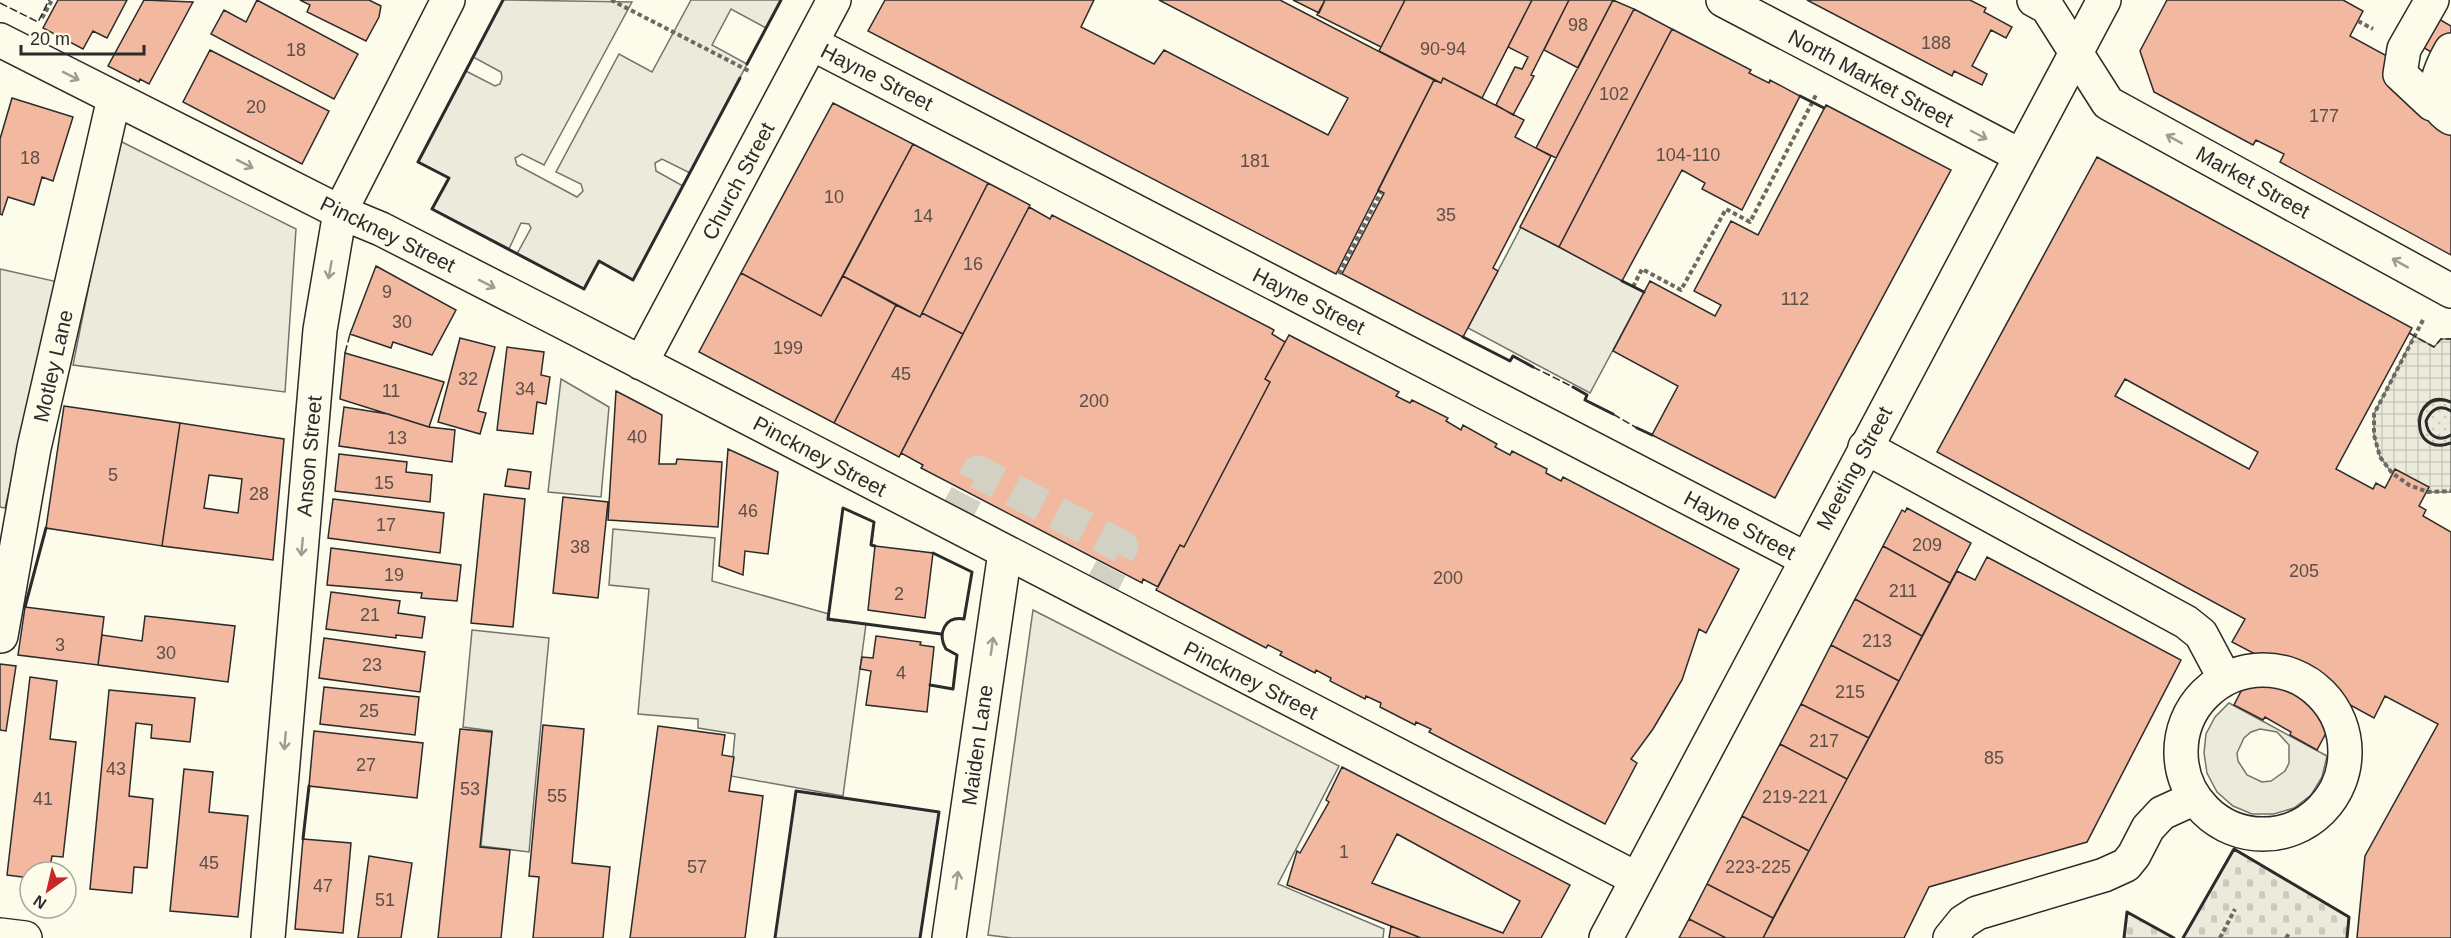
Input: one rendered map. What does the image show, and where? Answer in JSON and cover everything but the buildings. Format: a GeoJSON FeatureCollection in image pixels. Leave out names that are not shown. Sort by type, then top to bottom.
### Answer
{"type":"FeatureCollection","features":[{"type":"Feature","properties":{"kind":"street","name":"Anson Street"},"geometry":{"type":"LineString","coordinates":[[268,938],[320,330],[340,212],[448,0]]}},
{"type":"Feature","properties":{"kind":"street","name":"Church Street"},"geometry":{"type":"LineString","coordinates":[[641,363],[834,0]]}},
{"type":"Feature","properties":{"kind":"street","name":"North Market Street"},"geometry":{"type":"LineString","coordinates":[[1723,0],[2019,155]]}},
{"type":"Feature","properties":{"kind":"street","name":"Market Street"},"geometry":{"type":"LineString","coordinates":[[2034,0],[2047,7],[2108,103],[2451,291]]}},
{"type":"Feature","properties":{"kind":"street","name":"Meeting Street"},"geometry":{"type":"LineString","coordinates":[[1606,938],[2019,155],[2104,0]]}},
{"type":"Feature","properties":{"kind":"street"},"geometry":{"type":"LineString","coordinates":[[2432,0],[2404,49],[2400,74],[2443,112]]}},
{"type":"Feature","properties":{"kind":"street"},"geometry":{"type":"LineString","coordinates":[[2443,112],[2416,82],[2425,59],[2451,14]]}},
{"type":"Feature","properties":{"kind":"street","name":"Pinckney Street"},"geometry":{"type":"LineString","coordinates":[[0,40],[340,212],[381,229],[1637,879]]}},
{"type":"Feature","properties":{"kind":"street","name":"Hayne Street"},"geometry":{"type":"LineString","coordinates":[[811,43],[1806,559]]}},
{"type":"Feature","properties":{"kind":"street"},"geometry":{"type":"LineString","coordinates":[[2443,112],[2434,91],[2441,68],[2451,50]]}},
{"type":"Feature","properties":{"kind":"street","name":"Motley Lane"},"geometry":{"type":"LineString","coordinates":[[1,636],[34,448],[114,98]]}},
{"type":"Feature","properties":{"kind":"street"},"geometry":{"type":"LineString","coordinates":[[1865,447],[2186,622],[2201,634],[2225,679]]}},
{"type":"Feature","properties":{"kind":"street","name":"Maiden Lane"},"geometry":{"type":"LineString","coordinates":[[949,938],[1005,552]]}},
{"type":"Feature","properties":{"kind":"street"},"geometry":{"type":"LineString","coordinates":[[2269,670],[2291,674],[2312,685],[2328,700],[2340,720],[2346,743],[2345,768],[2337,791],[2322,811],[2303,825],[2280,834],[2255,834],[2232,828],[2211,816],[2195,798],[2184,776],[2181,753],[2183,731],[2192,710],[2206,692],[2225,679],[2246,671],[2269,670]]}},
{"type":"Feature","properties":{"kind":"street"},"geometry":{"type":"LineString","coordinates":[[1950,938],[1963,922],[1977,913],[2104,875],[2126,865],[2148,828],[2162,813],[2195,798]]}},
{"type":"Feature","properties":{"kind":"street"},"geometry":{"type":"LineString","coordinates":[[0,934],[25,938]]}},
{"type":"Feature","properties":{"kind":"path"},"geometry":{"type":"LineString","coordinates":[[611,0],[749,71]]}},
{"type":"Feature","properties":{"kind":"path"},"geometry":{"type":"LineString","coordinates":[[1633,287],[1642,269],[1681,290],[1725,208],[1750,222],[1816,95]]}},
{"type":"Feature","properties":{"kind":"path"},"geometry":{"type":"LineString","coordinates":[[1338,276],[1381,192]]}},
{"type":"Feature","properties":{"kind":"path"},"geometry":{"type":"LineString","coordinates":[[2423,320],[2374,414],[2374,435],[2380,457],[2392,473],[2409,485],[2428,492],[2451,491]]}},
{"type":"Feature","properties":{"kind":"path"},"geometry":{"type":"LineString","coordinates":[[2220,938],[2235,909]]}},
{"type":"Feature","properties":{"kind":"path"},"geometry":{"type":"LineString","coordinates":[[2286,938],[2290,932]]}},
{"type":"Feature","properties":{"kind":"green space"},"geometry":{"type":"Polygon","coordinates":[[[2439,400],[2451,402],[2451,443],[2440,445],[2423,437],[2419,420],[2421,412],[2428,405],[2439,400]]]}},
{"type":"Feature","properties":{"kind":"green space"},"geometry":{"type":"Polygon","coordinates":[[[2234,849],[2349,917],[2347,938],[2183,938],[2234,849]]]}},
{"type":"Feature","properties":{"kind":"green space"},"geometry":{"type":"Polygon","coordinates":[[[2127,912],[2174,938],[2124,938],[2127,912]]]}},
{"type":"Feature","properties":{"kind":"shaded area"},"geometry":{"type":"Polygon","coordinates":[[[503,0],[632,2],[544,165],[522,154],[515,158],[517,165],[577,197],[583,191],[581,184],[556,172],[619,54],[652,72],[691,0],[781,0],[766,28],[731,9],[712,45],[747,64],[690,173],[662,159],[655,163],[656,171],[683,186],[633,280],[599,261],[584,289],[517,254],[531,228],[529,224],[521,223],[509,249],[432,209],[449,178],[418,162],[466,71],[495,86],[500,84],[501,72],[473,57],[503,0]]]}},
{"type":"Feature","properties":{"kind":"shaded area"},"geometry":{"type":"Polygon","coordinates":[[[118,140],[296,229],[285,392],[73,365],[118,140]]]}},
{"type":"Feature","properties":{"kind":"shaded area"},"geometry":{"type":"Polygon","coordinates":[[[1521,227],[1644,292],[1590,393],[1468,328],[1521,227]]]}},
{"type":"Feature","properties":{"kind":"shaded area"},"geometry":{"type":"Polygon","coordinates":[[[0,269],[58,282],[5,508],[0,507],[0,269]]]}},
{"type":"Feature","properties":{"kind":"shaded area"},"geometry":{"type":"Polygon","coordinates":[[[2414,336],[2434,347],[2441,339],[2451,339],[2451,402],[2447,400],[2432,402],[2421,412],[2418,420],[2421,435],[2426,441],[2441,446],[2451,443],[2451,491],[2449,492],[2428,492],[2409,485],[2392,473],[2380,457],[2374,435],[2374,414],[2414,336]]]}},
{"type":"Feature","properties":{"kind":"shaded area"},"geometry":{"type":"Polygon","coordinates":[[[561,379],[609,407],[601,497],[548,492],[561,379]]]}},
{"type":"Feature","properties":{"kind":"shaded area"},"geometry":{"type":"Polygon","coordinates":[[[613,529],[715,538],[712,581],[829,614],[828,620],[866,624],[843,796],[731,776],[735,734],[698,728],[698,719],[638,714],[649,589],[609,585],[613,529]]]}},
{"type":"Feature","properties":{"kind":"shaded area"},"geometry":{"type":"Polygon","coordinates":[[[1033,610],[1339,766],[1278,884],[1384,929],[1383,938],[1012,938],[988,935],[1033,610]]]}},
{"type":"Feature","properties":{"kind":"shaded area"},"geometry":{"type":"Polygon","coordinates":[[[472,630],[549,638],[529,852],[481,846],[492,731],[463,727],[472,630]]]}},
{"type":"Feature","properties":{"kind":"shaded area"},"geometry":{"type":"Polygon","coordinates":[[[2229,703],[2327,756],[2322,777],[2311,795],[2294,808],[2274,814],[2252,814],[2233,806],[2217,792],[2207,773],[2204,753],[2206,734],[2215,717],[2229,703]],[[2260,729],[2244,738],[2237,753],[2238,761],[2247,775],[2262,782],[2271,781],[2285,771],[2289,763],[2289,745],[2277,732],[2260,729]]]}},
{"type":"Feature","properties":{"kind":"shaded area"},"geometry":{"type":"Polygon","coordinates":[[[796,791],[939,812],[920,938],[775,938],[796,791]]]}},
{"type":"Feature","properties":{"kind":"tunnel"},"geometry":{"type":"LineString","coordinates":[[951,524],[978,472],[1122,547],[1095,599]]}},
{"type":"Feature","properties":{"kind":"fence"},"geometry":{"type":"LineString","coordinates":[[0,3],[38,22],[49,0]]}},
{"type":"Feature","properties":{"kind":"fence"},"geometry":{"type":"LineString","coordinates":[[2409,333],[2434,347],[2441,339],[2451,339]]}},
{"type":"Feature","properties":{"kind":"fence"},"geometry":{"type":"LineString","coordinates":[[345,353],[350,334]]}},
{"type":"Feature","properties":{"kind":"fence"},"geometry":{"type":"LineString","coordinates":[[1533,367],[1573,387]]}},
{"type":"Feature","properties":{"kind":"fence"},"geometry":{"type":"LineString","coordinates":[[1613,414],[1637,428]]}},
{"type":"Feature","properties":{"kind":"wall"},"geometry":{"type":"LineString","coordinates":[[503,0],[418,162],[449,178],[432,209],[584,289],[599,261],[633,280],[740,78]]}},
{"type":"Feature","properties":{"kind":"wall"},"geometry":{"type":"LineString","coordinates":[[747,64],[781,0]]}},
{"type":"Feature","properties":{"kind":"wall"},"geometry":{"type":"LineString","coordinates":[[1800,96],[1824,108]]}},
{"type":"Feature","properties":{"kind":"wall"},"geometry":{"type":"LineString","coordinates":[[1622,281],[1644,292]]}},
{"type":"Feature","properties":{"kind":"wall"},"geometry":{"type":"LineString","coordinates":[[1463,337],[1510,361],[1513,356],[1533,367]]}},
{"type":"Feature","properties":{"kind":"wall"},"geometry":{"type":"LineString","coordinates":[[1573,387],[1587,395],[1585,400],[1613,414]]}},
{"type":"Feature","properties":{"kind":"wall"},"geometry":{"type":"LineString","coordinates":[[2451,402],[2438,400],[2428,403],[2422,412],[2420,422],[2421,433],[2427,441],[2437,445],[2451,443]]}},
{"type":"Feature","properties":{"kind":"wall"},"geometry":{"type":"LineString","coordinates":[[2451,411],[2443,408],[2436,409],[2430,413],[2426,421],[2428,430],[2434,436],[2442,438],[2451,435]]}},
{"type":"Feature","properties":{"kind":"wall"},"geometry":{"type":"LineString","coordinates":[[1637,428],[1652,435]]}},
{"type":"Feature","properties":{"kind":"wall"},"geometry":{"type":"LineString","coordinates":[[875,546],[871,545],[874,522],[843,508],[828,619],[941,634]]}},
{"type":"Feature","properties":{"kind":"wall"},"geometry":{"type":"LineString","coordinates":[[25,607],[46,528]]}},
{"type":"Feature","properties":{"kind":"wall"},"geometry":{"type":"LineString","coordinates":[[930,685],[953,689],[957,655],[946,649],[942,637],[944,627],[948,623],[952,620],[964,619],[972,572],[933,553]]}},
{"type":"Feature","properties":{"kind":"wall"},"geometry":{"type":"LineString","coordinates":[[303,839],[309,786]]}},
{"type":"Feature","properties":{"kind":"wall"},"geometry":{"type":"LineString","coordinates":[[775,938],[796,791],[939,812],[920,938]]}},
{"type":"Feature","properties":{"kind":"wall"},"geometry":{"type":"LineString","coordinates":[[2183,938],[2234,849],[2349,917],[2347,938]]}},
{"type":"Feature","properties":{"kind":"wall"},"geometry":{"type":"LineString","coordinates":[[2124,938],[2127,912],[2174,938]]}}]}
